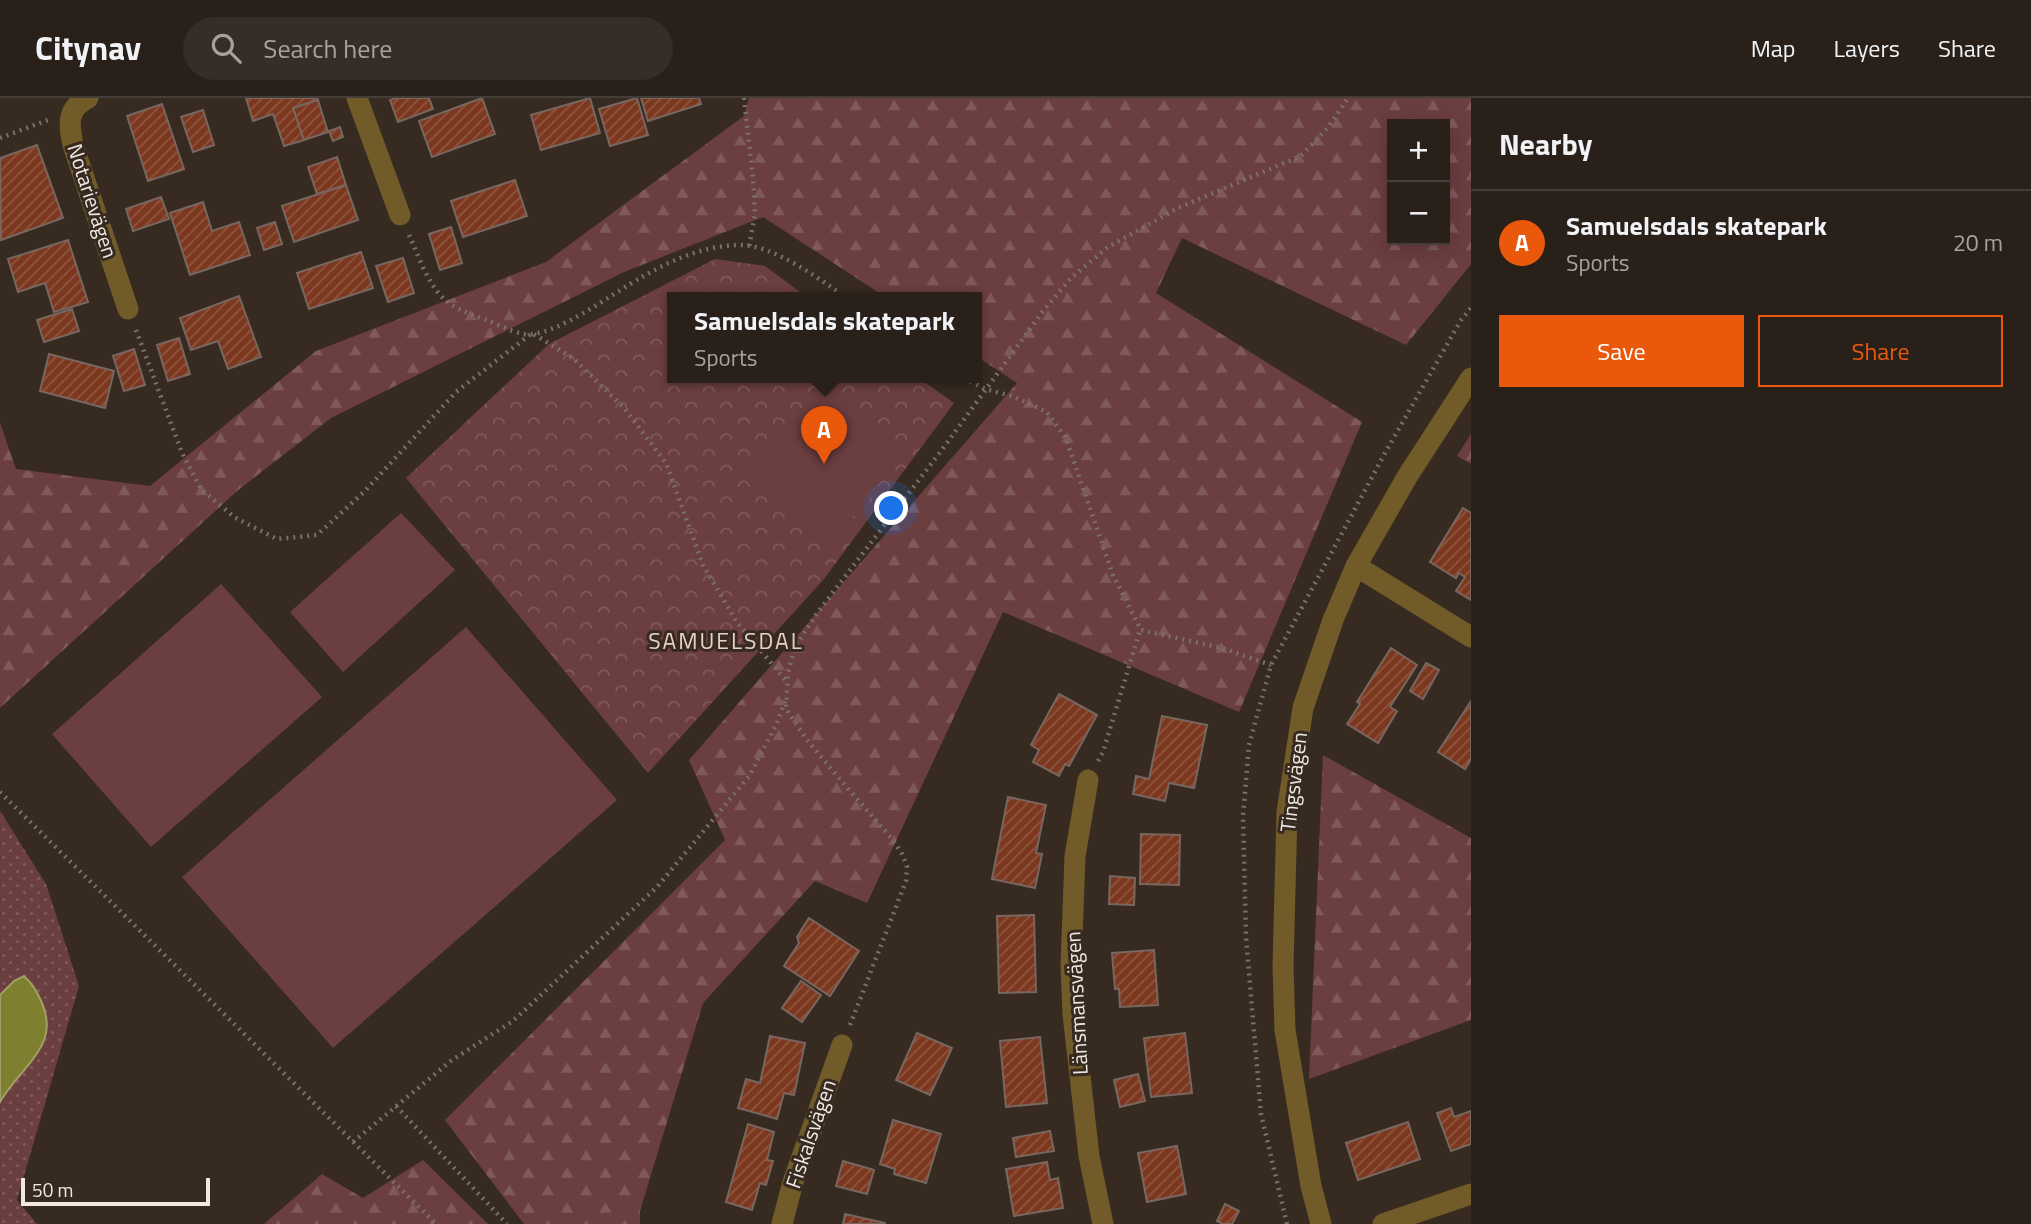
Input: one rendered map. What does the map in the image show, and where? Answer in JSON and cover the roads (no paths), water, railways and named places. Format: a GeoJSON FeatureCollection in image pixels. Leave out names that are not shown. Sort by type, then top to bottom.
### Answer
{"type":"FeatureCollection","features":[{"type":"Feature","properties":{"kind":"street"},"geometry":{"type":"LineString","coordinates":[[357,98],[400,215]]}},
{"type":"Feature","properties":{"kind":"street","name":"Notarievägen"},"geometry":{"type":"LineString","coordinates":[[83,102],[68,123],[128,309]]}},
{"type":"Feature","properties":{"kind":"street","name":"Tingsvägen"},"geometry":{"type":"LineString","coordinates":[[1321,1224],[1309,1174],[1285,1030],[1283,966],[1287,812],[1303,708],[1333,620],[1356,566],[1407,477],[1471,378]]}},
{"type":"Feature","properties":{"kind":"street"},"geometry":{"type":"LineString","coordinates":[[1356,566],[1471,637]]}},
{"type":"Feature","properties":{"kind":"street","name":"Länsmansvägen"},"geometry":{"type":"LineString","coordinates":[[1088,780],[1075,856],[1072,990],[1089,1156],[1103,1224]]}},
{"type":"Feature","properties":{"kind":"street","name":"Fiskalsvägen"},"geometry":{"type":"LineString","coordinates":[[782,1224],[793,1182],[842,1045]]}},
{"type":"Feature","properties":{"kind":"street"},"geometry":{"type":"LineString","coordinates":[[1383,1224],[1471,1194]]}},
{"type":"Feature","properties":{"kind":"place","name":"Samuelsdals skatepark"},"geometry":{"type":"Point","coordinates":[824,464]}},
{"type":"Feature","properties":{"kind":"district","name":"SAMUELSDAL"},"geometry":{"type":"Point","coordinates":[726,641]}}]}
